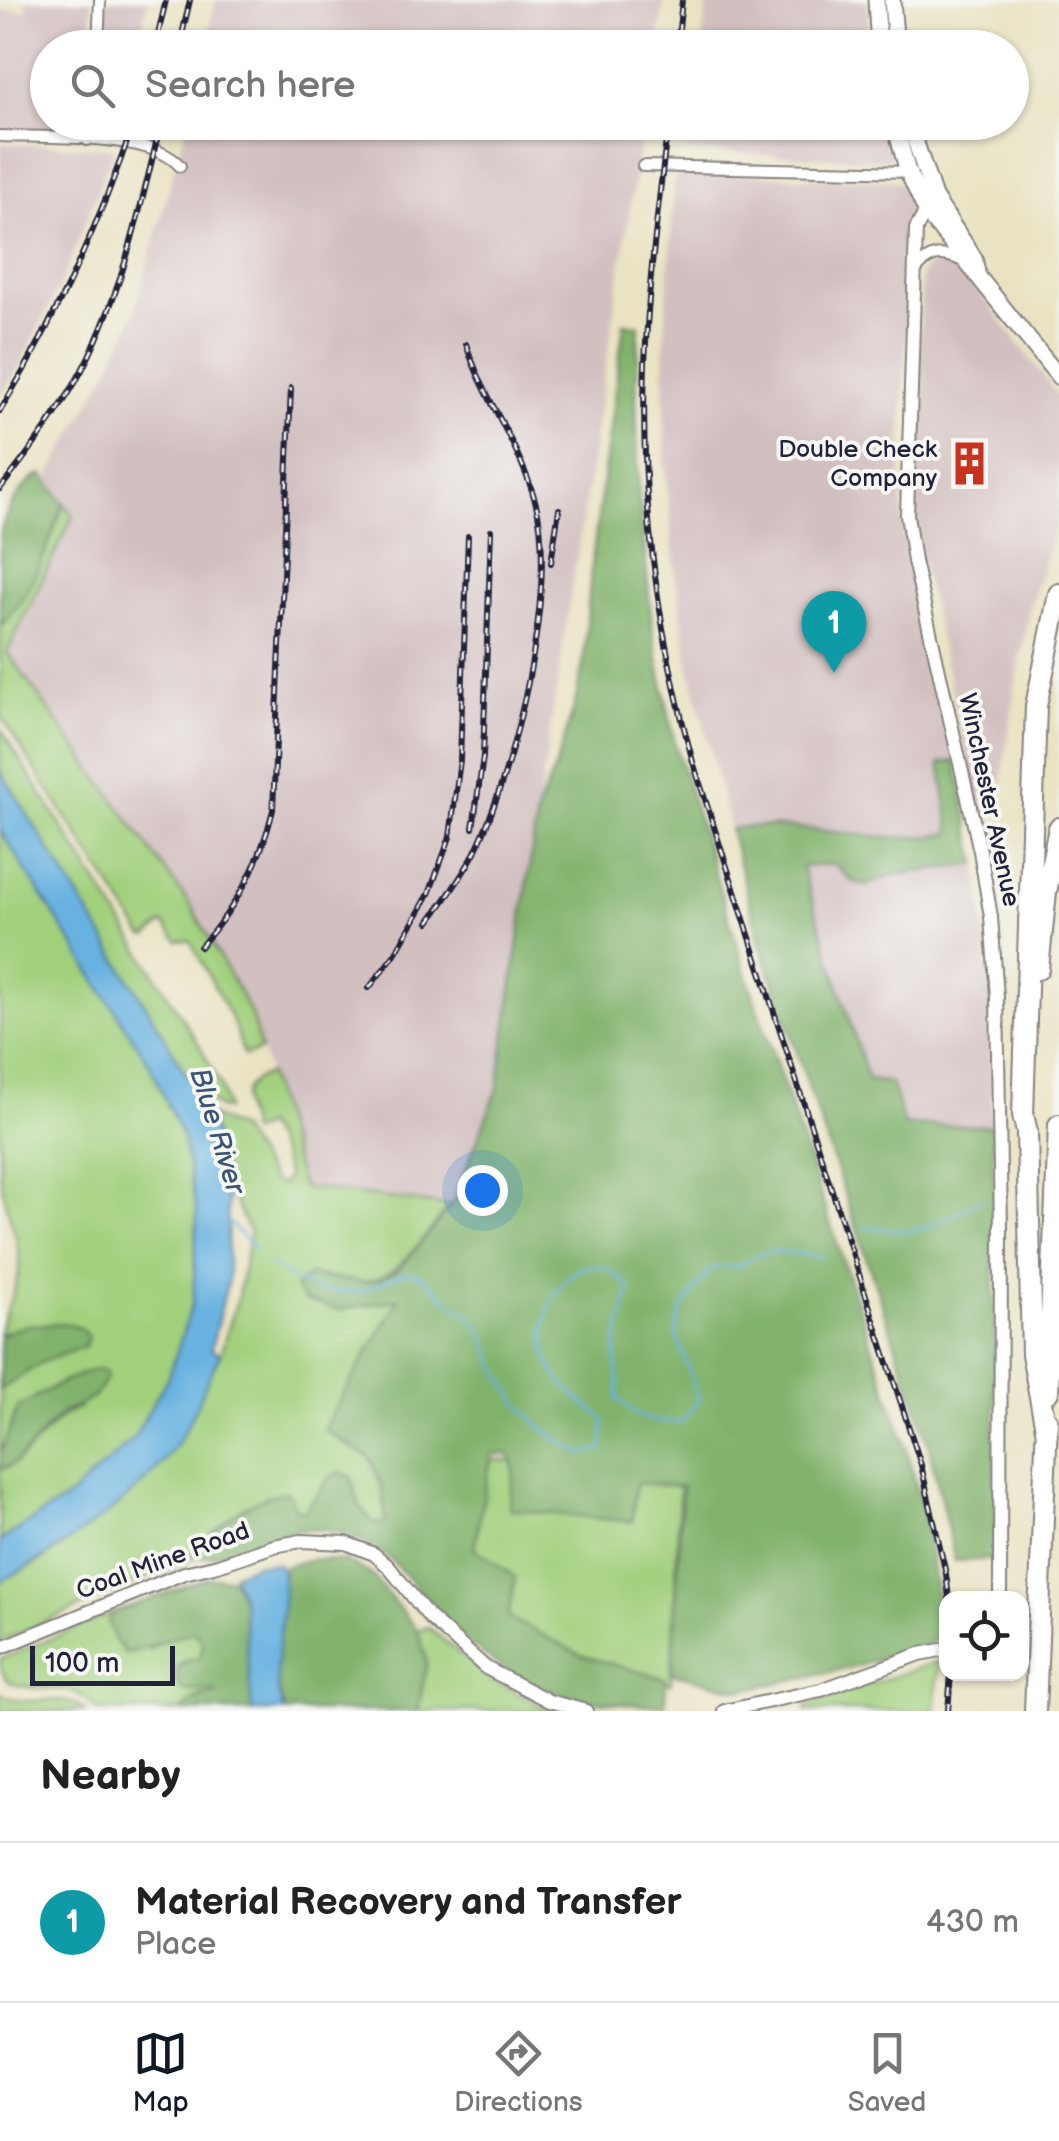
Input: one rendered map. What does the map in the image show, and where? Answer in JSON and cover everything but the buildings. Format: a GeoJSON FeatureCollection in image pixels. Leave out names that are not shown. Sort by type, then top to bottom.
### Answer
{"type":"FeatureCollection","features":[{"type":"Feature","properties":{"kind":"highway"},"geometry":{"type":"LineString","coordinates":[[1046,1434],[1032,1354],[1027,1132],[1023,1115],[1036,706],[1059,594]]}},
{"type":"Feature","properties":{"kind":"highway"},"geometry":{"type":"LineString","coordinates":[[1027,1132],[1031,1115],[1034,1001],[1046,892],[1059,828]]}},
{"type":"Feature","properties":{"kind":"highway"},"geometry":{"type":"LineString","coordinates":[[1036,1711],[1059,1125]]}},
{"type":"Feature","properties":{"kind":"main road"},"geometry":{"type":"LineString","coordinates":[[876,0],[877,30]]}},
{"type":"Feature","properties":{"kind":"main road"},"geometry":{"type":"LineString","coordinates":[[892,0],[894,30]]}},
{"type":"Feature","properties":{"kind":"main road"},"geometry":{"type":"LineString","coordinates":[[902,140],[963,261],[977,272],[1059,377]]}},
{"type":"Feature","properties":{"kind":"main road"},"geometry":{"type":"LineString","coordinates":[[912,140],[916,172]]}},
{"type":"Feature","properties":{"kind":"main road"},"geometry":{"type":"LineString","coordinates":[[934,209],[974,258],[977,272]]}},
{"type":"Feature","properties":{"kind":"street"},"geometry":{"type":"LineString","coordinates":[[99,30],[100,0]]}},
{"type":"Feature","properties":{"kind":"street"},"geometry":{"type":"LineString","coordinates":[[0,136],[30,137]]}},
{"type":"Feature","properties":{"kind":"street"},"geometry":{"type":"LineString","coordinates":[[87,140],[154,150],[168,155],[180,166]]}},
{"type":"Feature","properties":{"kind":"street"},"geometry":{"type":"LineString","coordinates":[[643,166],[916,172]]}},
{"type":"Feature","properties":{"kind":"street","name":"Winchester Avenue"},"geometry":{"type":"LineString","coordinates":[[934,209],[916,230],[906,515],[991,917],[997,997],[1001,1228],[1000,1591]]}},
{"type":"Feature","properties":{"kind":"street"},"geometry":{"type":"LineString","coordinates":[[916,270],[925,259],[935,255],[947,254],[963,261]]}},
{"type":"Feature","properties":{"kind":"street","name":"Coal Mine Road"},"geometry":{"type":"LineString","coordinates":[[0,1648],[184,1572],[300,1541],[346,1543],[374,1554],[388,1566],[454,1643],[486,1668],[549,1701],[586,1711]]}},
{"type":"Feature","properties":{"kind":"street"},"geometry":{"type":"LineString","coordinates":[[724,1711],[821,1690],[939,1650]]}},
{"type":"Feature","properties":{"kind":"shaded area"},"geometry":{"type":"Polygon","coordinates":[[[27,0],[92,0],[91,30],[30,30],[30,132],[0,130],[0,10],[27,11],[27,0]]]}},
{"type":"Feature","properties":{"kind":"shaded area"},"geometry":{"type":"Polygon","coordinates":[[[105,0],[148,0],[141,30],[104,30],[105,0]]]}},
{"type":"Feature","properties":{"kind":"shaded area"},"geometry":{"type":"Polygon","coordinates":[[[216,0],[664,0],[660,30],[209,30],[216,0]]]}},
{"type":"Feature","properties":{"kind":"shaded area"},"geometry":{"type":"Polygon","coordinates":[[[708,0],[867,0],[869,30],[704,30],[708,0]]]}},
{"type":"Feature","properties":{"kind":"shaded area"},"geometry":{"type":"Polygon","coordinates":[[[182,140],[640,140],[498,1088],[450,1206],[302,1187],[251,1014],[191,906],[7,652],[73,517],[47,480],[107,373],[134,315],[182,140]]]}},
{"type":"Feature","properties":{"kind":"shaded area"},"geometry":{"type":"Polygon","coordinates":[[[688,140],[888,140],[892,151],[888,160],[686,151],[688,140]]]}},
{"type":"Feature","properties":{"kind":"shaded area"},"geometry":{"type":"Polygon","coordinates":[[[0,143],[115,148],[59,287],[19,368],[0,396],[0,143]]]}},
{"type":"Feature","properties":{"kind":"shaded area"},"geometry":{"type":"Polygon","coordinates":[[[675,172],[895,181],[905,184],[912,196],[900,488],[906,557],[956,761],[940,764],[951,833],[932,837],[841,835],[758,825],[730,829],[689,665],[665,462],[664,347],[675,172]]]}},
{"type":"Feature","properties":{"kind":"shaded area"},"geometry":{"type":"Polygon","coordinates":[[[938,260],[961,268],[1059,397],[1059,515],[1031,602],[998,814],[980,815],[917,541],[913,491],[922,274],[938,260]]]}},
{"type":"Feature","properties":{"kind":"shaded area"},"geometry":{"type":"Polygon","coordinates":[[[834,864],[853,882],[868,885],[893,875],[977,864],[989,970],[993,1126],[904,1125],[891,1083],[868,1080],[802,866],[834,864]]]}},
{"type":"Feature","properties":{"kind":"green space"},"geometry":{"type":"Polygon","coordinates":[[[624,323],[639,325],[639,498],[653,633],[674,741],[748,980],[904,1441],[926,1520],[939,1614],[938,1640],[854,1667],[742,1690],[672,1673],[682,1487],[636,1483],[632,1522],[509,1509],[514,1468],[510,1455],[492,1454],[474,1548],[515,1577],[508,1617],[583,1656],[666,1679],[665,1705],[565,1695],[510,1673],[459,1634],[385,1555],[347,1535],[302,1530],[211,1556],[191,1557],[210,1535],[247,1506],[288,1492],[296,1509],[305,1511],[329,1478],[340,1472],[351,1477],[360,1507],[375,1524],[386,1522],[382,1487],[370,1458],[323,1429],[399,1299],[339,1310],[304,1300],[295,1287],[309,1275],[364,1282],[399,1269],[451,1206],[498,1088],[538,807],[574,708],[584,660],[591,570],[624,323]]]}},
{"type":"Feature","properties":{"kind":"green space"},"geometry":{"type":"Polygon","coordinates":[[[42,474],[64,503],[31,584],[0,626],[0,535],[15,500],[27,484],[42,474]]]}},
{"type":"Feature","properties":{"kind":"green space"},"geometry":{"type":"Polygon","coordinates":[[[64,503],[73,516],[7,652],[191,906],[251,1014],[261,1050],[244,1056],[233,1022],[190,940],[178,941],[163,923],[148,937],[143,936],[0,715],[0,626],[31,584],[64,503]]]}},
{"type":"Feature","properties":{"kind":"green space"},"geometry":{"type":"Polygon","coordinates":[[[0,728],[200,1046],[221,1086],[227,1109],[219,1108],[194,1089],[0,770],[0,728]]]}},
{"type":"Feature","properties":{"kind":"green space"},"geometry":{"type":"Polygon","coordinates":[[[956,761],[977,864],[893,875],[868,885],[853,882],[834,864],[802,867],[868,1080],[891,1083],[904,1125],[993,1126],[996,1559],[955,1561],[927,1438],[760,943],[730,829],[784,827],[895,837],[951,833],[940,763],[956,761]]]}},
{"type":"Feature","properties":{"kind":"green space"},"geometry":{"type":"Polygon","coordinates":[[[0,830],[150,1065],[182,1136],[197,1212],[193,1300],[170,1373],[133,1439],[70,1496],[0,1541],[0,1470],[21,1458],[57,1421],[80,1407],[54,1387],[22,1409],[0,1454],[0,1390],[41,1362],[84,1346],[68,1324],[0,1334],[18,1279],[19,1257],[0,1173],[0,830]]]}},
{"type":"Feature","properties":{"kind":"green space"},"geometry":{"type":"Polygon","coordinates":[[[268,1074],[302,1187],[450,1206],[401,1264],[377,1279],[357,1282],[310,1275],[339,1310],[400,1299],[340,1441],[370,1458],[382,1487],[387,1522],[375,1525],[360,1507],[351,1477],[329,1478],[305,1511],[296,1510],[200,1545],[186,1564],[159,1572],[0,1642],[0,1582],[42,1560],[91,1525],[148,1476],[175,1446],[220,1354],[237,1301],[250,1233],[227,1187],[209,1115],[239,1129],[273,1182],[282,1185],[287,1177],[280,1153],[265,1125],[251,1133],[244,1105],[250,1084],[268,1074]]]}},
{"type":"Feature","properties":{"kind":"green space"},"geometry":{"type":"Polygon","coordinates":[[[68,1324],[80,1328],[88,1337],[85,1346],[42,1362],[0,1390],[0,1334],[28,1325],[68,1324]]]}},
{"type":"Feature","properties":{"kind":"green space"},"geometry":{"type":"Polygon","coordinates":[[[97,1369],[105,1371],[107,1377],[95,1397],[61,1414],[14,1464],[0,1470],[0,1454],[18,1407],[66,1380],[97,1369]]]}},
{"type":"Feature","properties":{"kind":"green space"},"geometry":{"type":"Polygon","coordinates":[[[488,1459],[680,1477],[671,1684],[576,1663],[463,1593],[488,1459]]]}},
{"type":"Feature","properties":{"kind":"green space"},"geometry":{"type":"Polygon","coordinates":[[[311,1559],[345,1561],[371,1574],[418,1631],[427,1662],[418,1711],[284,1711],[274,1669],[284,1567],[311,1559]]]}},
{"type":"Feature","properties":{"kind":"green space"},"geometry":{"type":"Polygon","coordinates":[[[206,1578],[232,1578],[243,1601],[252,1711],[182,1711],[192,1701],[218,1692],[181,1690],[178,1683],[180,1668],[200,1657],[203,1643],[195,1632],[125,1653],[108,1622],[113,1613],[206,1578]]]}},
{"type":"Feature","properties":{"kind":"green space"},"geometry":{"type":"Polygon","coordinates":[[[113,1613],[108,1623],[149,1650],[173,1634],[195,1632],[203,1643],[200,1658],[185,1660],[178,1667],[181,1690],[223,1691],[192,1700],[182,1711],[97,1711],[85,1698],[71,1692],[24,1687],[3,1674],[0,1659],[113,1613]]]}},
{"type":"Feature","properties":{"kind":"green space"},"geometry":{"type":"Polygon","coordinates":[[[428,1627],[489,1678],[552,1711],[418,1711],[427,1662],[418,1631],[428,1627]]]}},
{"type":"Feature","properties":{"kind":"green space"},"geometry":{"type":"Polygon","coordinates":[[[939,1661],[935,1711],[806,1711],[808,1705],[939,1661]]]}},
{"type":"Feature","properties":{"kind":"green space"},"geometry":{"type":"Polygon","coordinates":[[[0,1693],[20,1700],[66,1701],[86,1711],[0,1711],[0,1693]]]}},
{"type":"Feature","properties":{"kind":"water","name":"Blue River"},"geometry":{"type":"Polygon","coordinates":[[[0,770],[209,1115],[227,1187],[228,1280],[211,1349],[220,1354],[176,1445],[119,1504],[71,1540],[0,1582],[0,1541],[70,1496],[133,1439],[170,1373],[193,1301],[197,1213],[182,1136],[150,1065],[0,830],[0,770]]]}},
{"type":"Feature","properties":{"kind":"water"},"geometry":{"type":"Polygon","coordinates":[[[256,1564],[278,1564],[283,1578],[277,1672],[284,1711],[252,1711],[243,1601],[233,1574],[256,1564]]]}},
{"type":"Feature","properties":{"kind":"waterway"},"geometry":{"type":"LineString","coordinates":[[864,1227],[912,1231],[983,1199]]}},
{"type":"Feature","properties":{"kind":"waterway"},"geometry":{"type":"LineString","coordinates":[[228,1222],[255,1249]]}},
{"type":"Feature","properties":{"kind":"waterway"},"geometry":{"type":"LineString","coordinates":[[270,1263],[293,1279],[331,1291],[371,1288],[407,1273],[424,1278],[479,1326],[502,1378],[520,1405],[553,1436],[582,1454],[603,1448],[604,1419],[576,1397],[553,1370],[546,1348],[545,1325],[551,1303],[562,1284],[576,1271],[593,1266],[611,1271],[630,1289],[616,1348],[617,1398],[646,1419],[681,1422],[699,1400],[676,1332],[682,1308],[711,1268],[740,1266],[756,1255],[777,1251],[823,1257]]}},
{"type":"Feature","properties":{"kind":"railway"},"geometry":{"type":"LineString","coordinates":[[159,30],[166,0]]}},
{"type":"Feature","properties":{"kind":"railway"},"geometry":{"type":"LineString","coordinates":[[183,30],[190,0]]}},
{"type":"Feature","properties":{"kind":"railway"},"geometry":{"type":"LineString","coordinates":[[679,30],[682,0]]}},
{"type":"Feature","properties":{"kind":"railway"},"geometry":{"type":"LineString","coordinates":[[0,411],[75,271],[127,140]]}},
{"type":"Feature","properties":{"kind":"railway"},"geometry":{"type":"LineString","coordinates":[[0,489],[58,411],[91,352],[127,256],[157,140]]}},
{"type":"Feature","properties":{"kind":"railway"},"geometry":{"type":"LineString","coordinates":[[666,140],[649,303],[644,415],[648,515],[670,664],[693,762],[921,1465],[948,1591]]}},
{"type":"Feature","properties":{"kind":"railway"},"geometry":{"type":"LineString","coordinates":[[429,922],[475,852],[504,776],[528,680],[541,583],[536,504],[466,344]]}},
{"type":"Feature","properties":{"kind":"railway"},"geometry":{"type":"LineString","coordinates":[[200,947],[246,883],[273,810],[291,388]]}},
{"type":"Feature","properties":{"kind":"railway"},"geometry":{"type":"LineString","coordinates":[[551,563],[559,509]]}},
{"type":"Feature","properties":{"kind":"railway"},"geometry":{"type":"LineString","coordinates":[[473,828],[483,757],[491,530]]}},
{"type":"Feature","properties":{"kind":"railway"},"geometry":{"type":"LineString","coordinates":[[369,988],[395,954],[429,894],[450,837],[460,760],[468,536]]}},
{"type":"Feature","properties":{"kind":"railway"},"geometry":{"type":"LineString","coordinates":[[948,1711],[950,1681]]}},
{"type":"Feature","properties":{"kind":"place","name":"Double Check Company"},"geometry":{"type":"Point","coordinates":[970,463]}},
{"type":"Feature","properties":{"kind":"place","name":"Material Recovery and Transfer"},"geometry":{"type":"Point","coordinates":[834,673]}}]}
